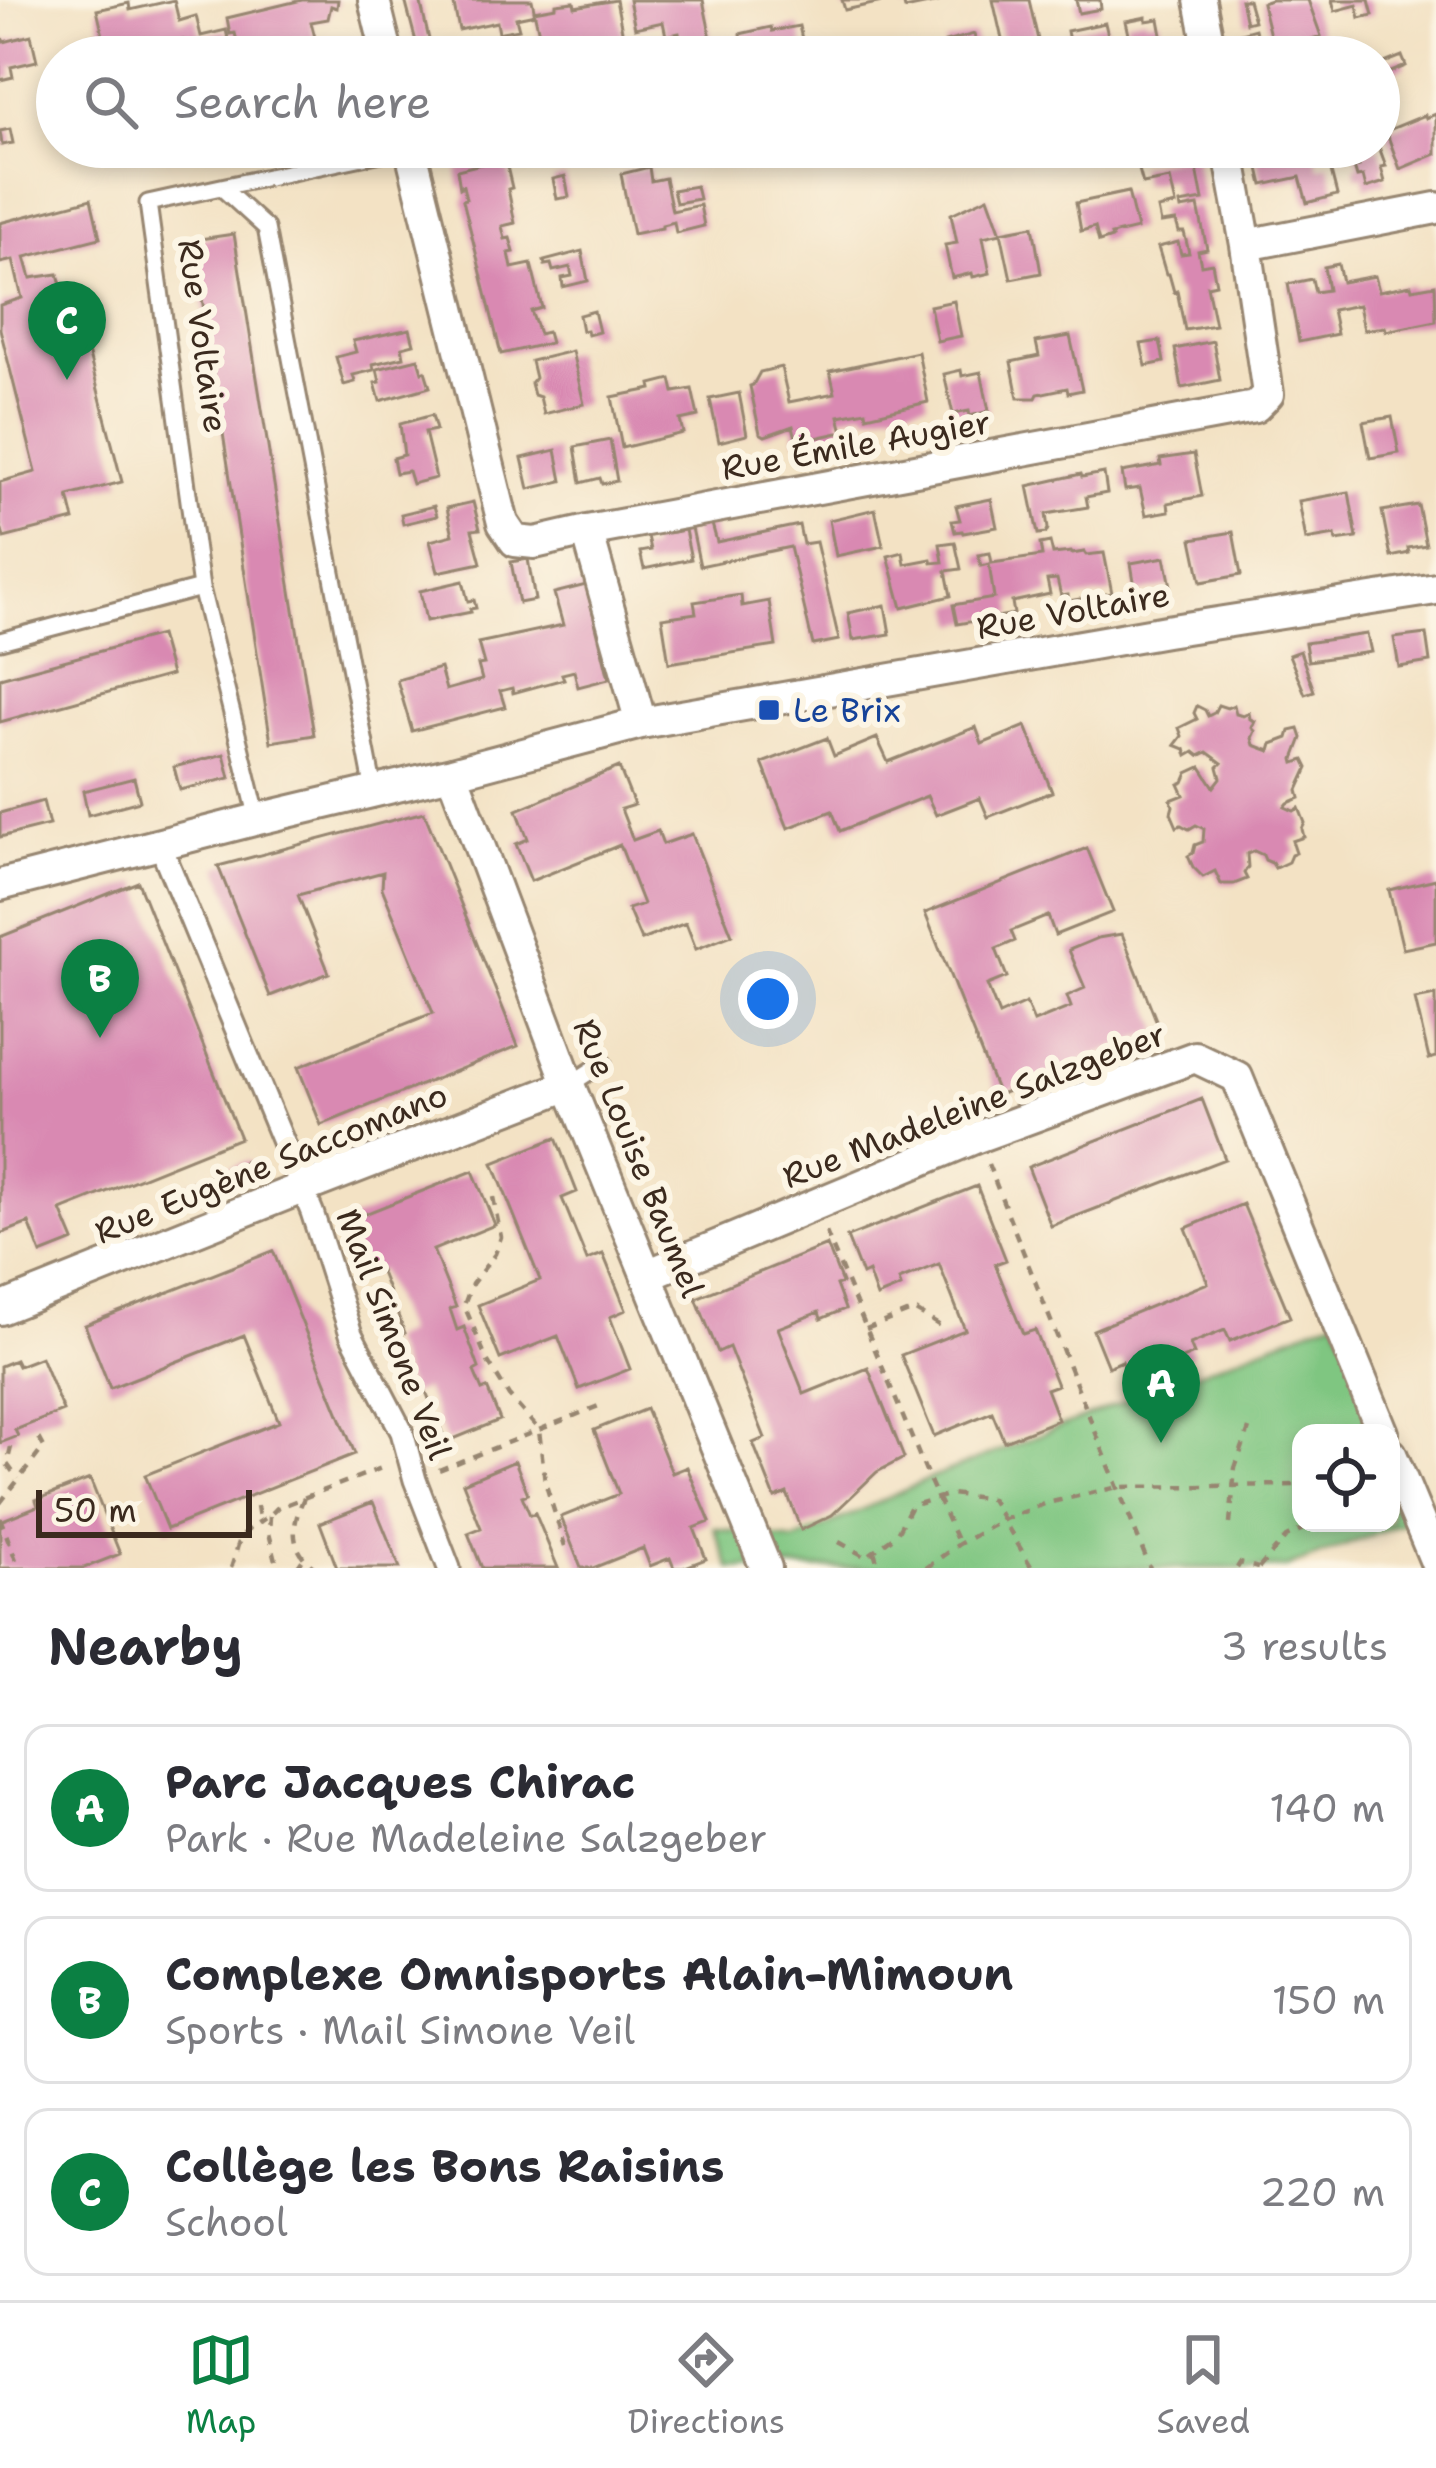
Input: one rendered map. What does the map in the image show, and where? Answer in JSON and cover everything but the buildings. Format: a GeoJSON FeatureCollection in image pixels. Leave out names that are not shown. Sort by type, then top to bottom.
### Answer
{"type":"FeatureCollection","features":[{"type":"Feature","properties":{"kind":"street"},"geometry":{"type":"LineString","coordinates":[[374,0],[383,36]]}},
{"type":"Feature","properties":{"kind":"street"},"geometry":{"type":"LineString","coordinates":[[1200,0],[1207,36]]}},
{"type":"Feature","properties":{"kind":"street","name":"Rue Émile Augier"},"geometry":{"type":"LineString","coordinates":[[415,168],[503,523],[514,541],[535,543],[1256,407],[1268,394],[1246,245]]}},
{"type":"Feature","properties":{"kind":"street"},"geometry":{"type":"LineString","coordinates":[[1232,168],[1246,245],[1436,208]]}},
{"type":"Feature","properties":{"kind":"street"},"geometry":{"type":"LineString","coordinates":[[586,531],[641,723]]}},
{"type":"Feature","properties":{"kind":"street","name":"Rue Voltaire"},"geometry":{"type":"LineString","coordinates":[[0,885],[641,723],[1166,631],[1436,590]]}},
{"type":"Feature","properties":{"kind":"street","name":"Rue Louise Baumel"},"geometry":{"type":"LineString","coordinates":[[452,773],[569,1085],[766,1568]]}},
{"type":"Feature","properties":{"kind":"street","name":"Mail Simone Veil"},"geometry":{"type":"LineString","coordinates":[[166,859],[312,1212],[351,1334],[402,1432],[449,1568]]}},
{"type":"Feature","properties":{"kind":"street","name":"Rue Madeleine Salzgeber"},"geometry":{"type":"LineString","coordinates":[[647,1275],[977,1136],[1195,1057],[1237,1077],[1378,1424]]}},
{"type":"Feature","properties":{"kind":"street","name":"Rue Eugène Saccomano"},"geometry":{"type":"LineString","coordinates":[[0,1310],[569,1085]]}},
{"type":"Feature","properties":{"kind":"street"},"geometry":{"type":"LineString","coordinates":[[1400,1476],[1436,1562]]}},
{"type":"Feature","properties":{"kind":"lane"},"geometry":{"type":"LineString","coordinates":[[221,187],[311,168]]}},
{"type":"Feature","properties":{"kind":"lane","name":"Rue Voltaire"},"geometry":{"type":"LineString","coordinates":[[258,819],[201,588],[148,203],[221,187],[266,228],[374,791]]}},
{"type":"Feature","properties":{"kind":"lane"},"geometry":{"type":"LineString","coordinates":[[0,641],[201,588]]}},
{"type":"Feature","properties":{"kind":"lane"},"geometry":{"type":"LineString","coordinates":[[569,1085],[603,1063]]}},
{"type":"Feature","properties":{"kind":"path"},"geometry":{"type":"LineString","coordinates":[[977,1136],[1150,1567],[1160,1568]]}},
{"type":"Feature","properties":{"kind":"path"},"geometry":{"type":"LineString","coordinates":[[493,1197],[501,1237],[464,1305],[487,1360],[509,1396],[539,1430],[545,1482],[565,1546]]}},
{"type":"Feature","properties":{"kind":"path"},"geometry":{"type":"LineString","coordinates":[[828,1237],[959,1544]]}},
{"type":"Feature","properties":{"kind":"path"},"geometry":{"type":"LineString","coordinates":[[866,1329],[914,1310],[942,1327]]}},
{"type":"Feature","properties":{"kind":"path"},"geometry":{"type":"LineString","coordinates":[[234,1568],[242,1536],[277,1508],[539,1430],[601,1405]]}},
{"type":"Feature","properties":{"kind":"path"},"geometry":{"type":"LineString","coordinates":[[1231,1524],[1232,1486],[1249,1429]]}},
{"type":"Feature","properties":{"kind":"path"},"geometry":{"type":"LineString","coordinates":[[0,1503],[44,1447],[38,1436]]}},
{"type":"Feature","properties":{"kind":"path"},"geometry":{"type":"LineString","coordinates":[[11,1447],[8,1464],[18,1480]]}},
{"type":"Feature","properties":{"kind":"path"},"geometry":{"type":"LineString","coordinates":[[926,1568],[1005,1519],[1047,1503],[1118,1487],[1292,1485]]}},
{"type":"Feature","properties":{"kind":"path"},"geometry":{"type":"LineString","coordinates":[[839,1542],[866,1557],[896,1534],[911,1506],[951,1494],[991,1499],[1032,1568]]}},
{"type":"Feature","properties":{"kind":"path"},"geometry":{"type":"LineString","coordinates":[[304,1498],[293,1532],[296,1547],[315,1568]]}},
{"type":"Feature","properties":{"kind":"path"},"geometry":{"type":"LineString","coordinates":[[257,1506],[260,1524]]}},
{"type":"Feature","properties":{"kind":"path"},"geometry":{"type":"LineString","coordinates":[[270,1516],[278,1568]]}},
{"type":"Feature","properties":{"kind":"path"},"geometry":{"type":"LineString","coordinates":[[0,1518],[19,1568]]}},
{"type":"Feature","properties":{"kind":"path"},"geometry":{"type":"LineString","coordinates":[[1237,1568],[1240,1563],[1259,1568],[1286,1537],[1297,1532]]}},
{"type":"Feature","properties":{"kind":"path"},"geometry":{"type":"LineString","coordinates":[[874,1551],[879,1568]]}},
{"type":"Feature","properties":{"kind":"path"},"geometry":{"type":"LineString","coordinates":[[297,1568],[304,1558]]}},
{"type":"Feature","properties":{"kind":"green space"},"geometry":{"type":"Polygon","coordinates":[[[1335,1318],[1379,1424],[1292,1424],[1292,1532],[1381,1532],[1285,1568],[730,1568],[714,1528],[794,1541],[929,1479],[1335,1318]]]}},
{"type":"Feature","properties":{"kind":"green space"},"geometry":{"type":"Polygon","coordinates":[[[1400,1475],[1418,1518],[1400,1525],[1400,1475]]]}},
{"type":"Feature","properties":{"kind":"place","name":"Collège les Bons Raisins"},"geometry":{"type":"Point","coordinates":[67,380]}},
{"type":"Feature","properties":{"kind":"place","name":"Le Brix"},"geometry":{"type":"Point","coordinates":[769,710]}},
{"type":"Feature","properties":{"kind":"place","name":"Complexe Omnisports Alain-Mimoun"},"geometry":{"type":"Point","coordinates":[100,1038]}},
{"type":"Feature","properties":{"kind":"place","name":"Parc Jacques Chirac"},"geometry":{"type":"Point","coordinates":[1161,1443]}}]}
